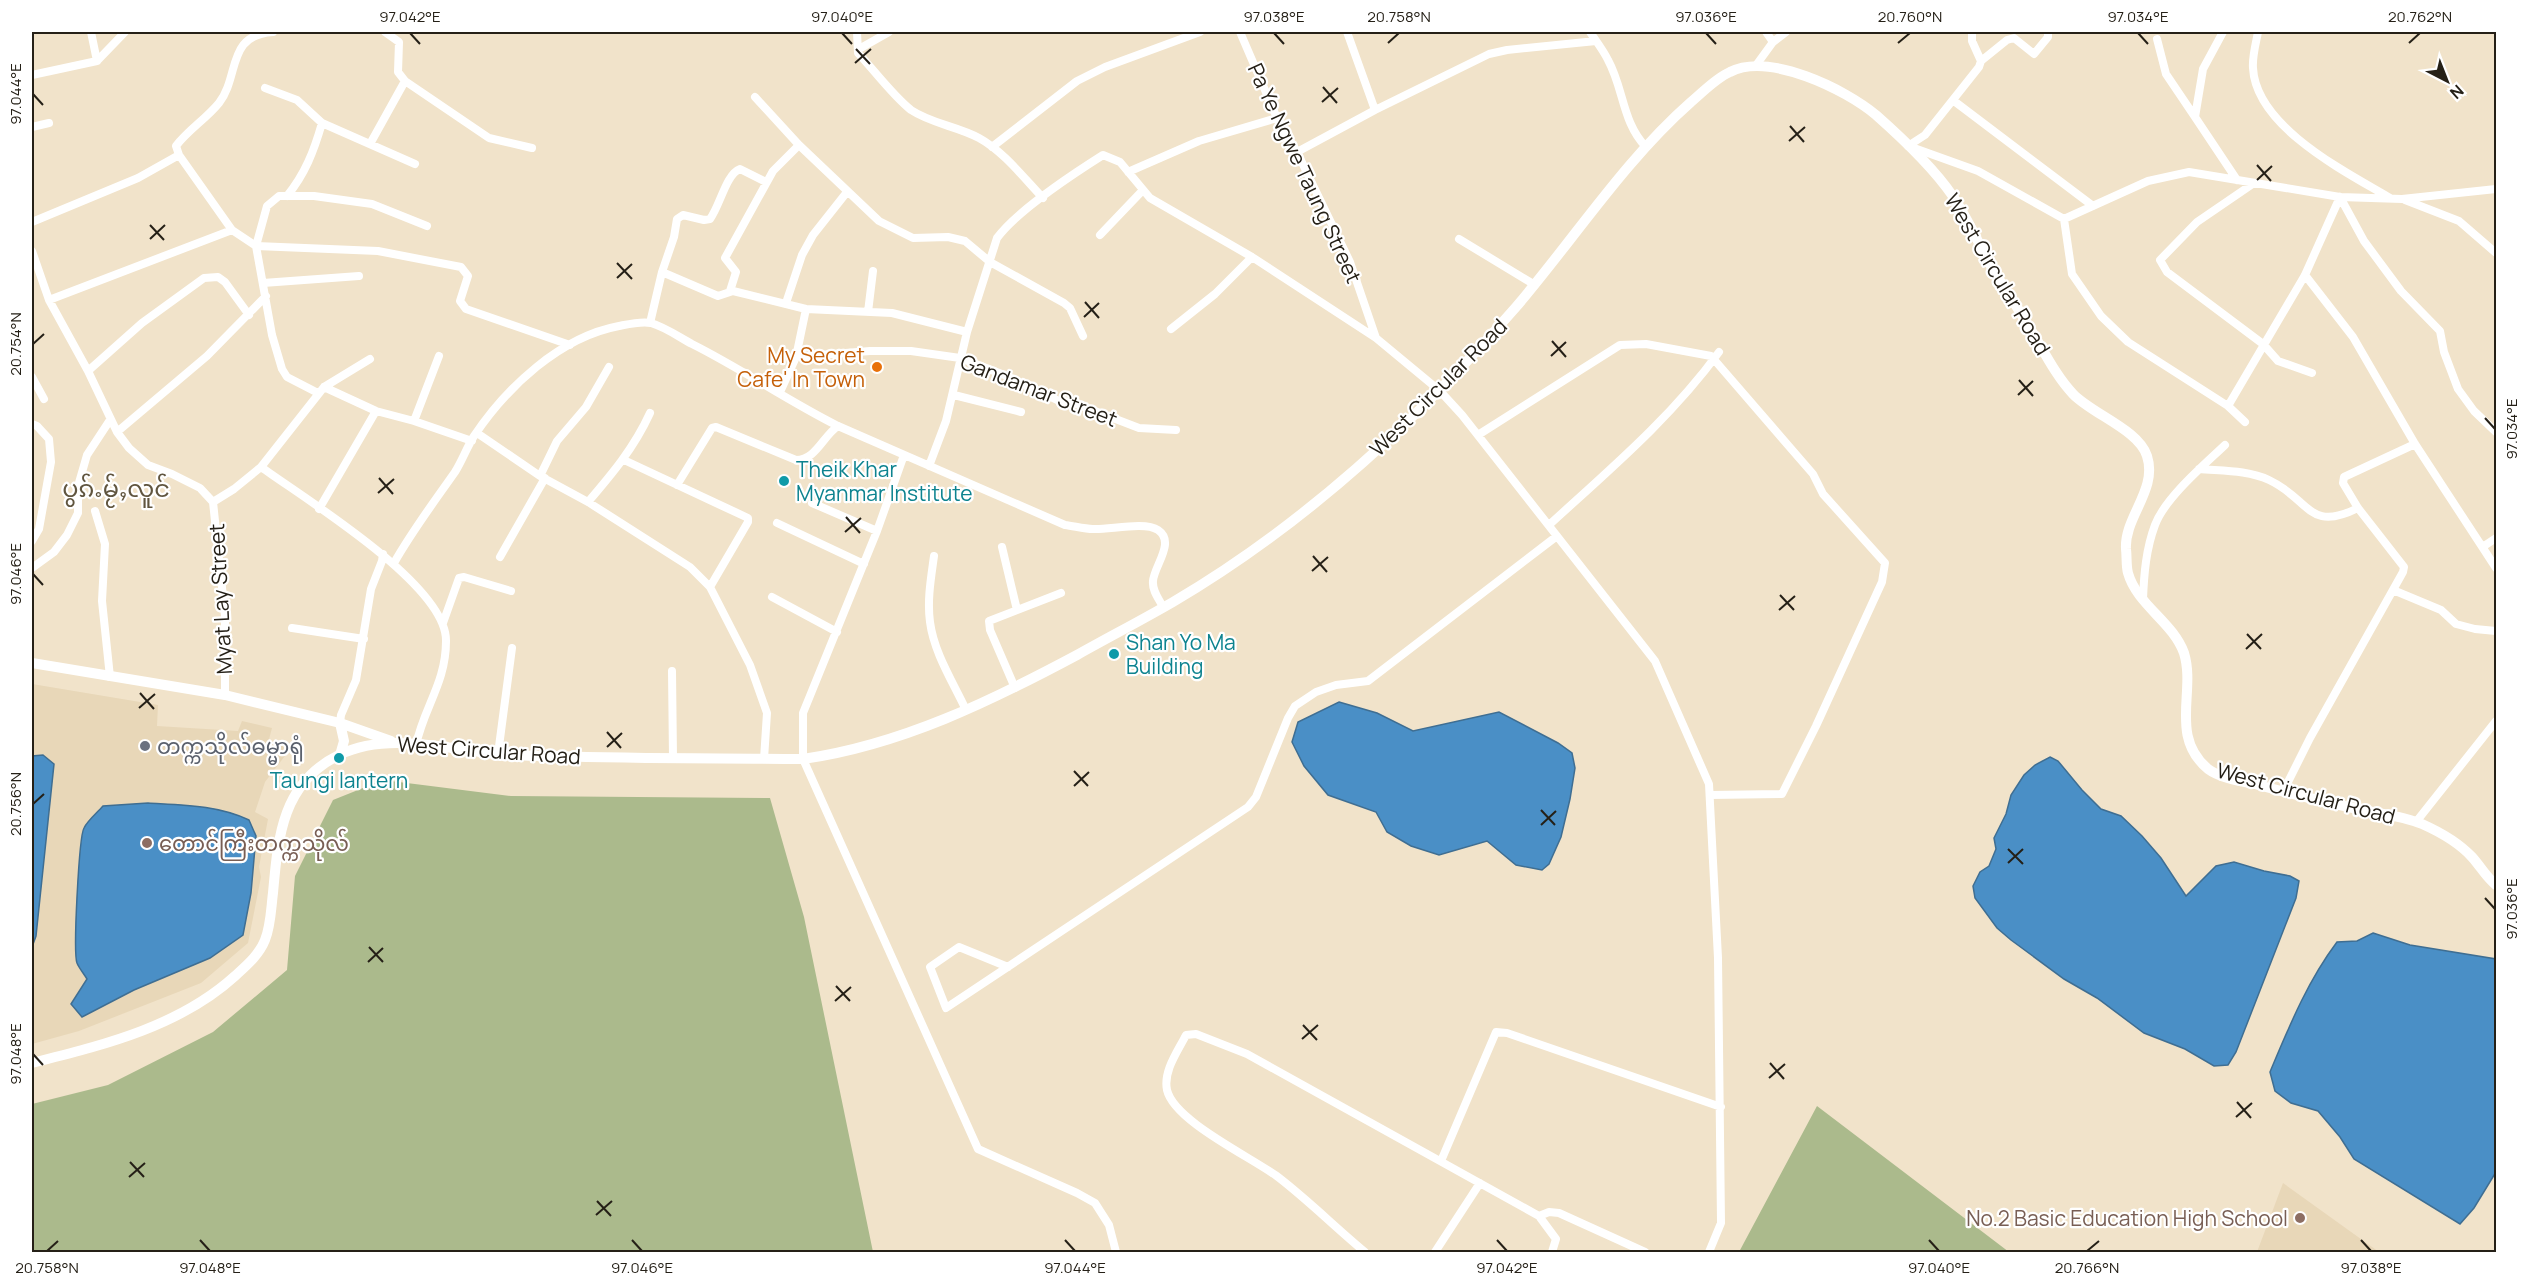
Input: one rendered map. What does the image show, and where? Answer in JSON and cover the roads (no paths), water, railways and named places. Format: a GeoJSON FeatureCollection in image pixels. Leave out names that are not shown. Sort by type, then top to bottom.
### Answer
{"type":"FeatureCollection","features":[{"type":"Feature","properties":{"kind":"street"},"geometry":{"type":"LineString","coordinates":[[91,32],[97,61]]}},
{"type":"Feature","properties":{"kind":"street"},"geometry":{"type":"LineString","coordinates":[[32,75],[97,61],[125,32]]}},
{"type":"Feature","properties":{"kind":"street"},"geometry":{"type":"LineString","coordinates":[[273,32],[260,32],[249,39],[239,50],[226,92],[218,104],[176,146],[232,230],[256,246],[378,251],[461,267],[468,276],[460,301],[466,309],[570,345]]}},
{"type":"Feature","properties":{"kind":"street"},"geometry":{"type":"LineString","coordinates":[[385,32],[399,42],[398,72],[405,81],[489,138],[532,148]]}},
{"type":"Feature","properties":{"kind":"street"},"geometry":{"type":"LineString","coordinates":[[857,32],[858,53],[910,109],[929,120],[957,128],[981,139],[1043,198]]}},
{"type":"Feature","properties":{"kind":"street"},"geometry":{"type":"LineString","coordinates":[[859,49],[889,32]]}},
{"type":"Feature","properties":{"kind":"street"},"geometry":{"type":"LineString","coordinates":[[992,147],[1077,81],[1105,67],[1200,32]]}},
{"type":"Feature","properties":{"kind":"street","name":"Pa Ye Ngwe Taung Street"},"geometry":{"type":"LineString","coordinates":[[1240,32],[1277,118],[1297,152],[1350,262],[1376,338]]}},
{"type":"Feature","properties":{"kind":"street"},"geometry":{"type":"LineString","coordinates":[[1347,32],[1375,110]]}},
{"type":"Feature","properties":{"kind":"street"},"geometry":{"type":"LineString","coordinates":[[1590,32],[1613,72],[1631,128],[1646,147]]}},
{"type":"Feature","properties":{"kind":"street"},"geometry":{"type":"LineString","coordinates":[[1766,32],[1773,42]]}},
{"type":"Feature","properties":{"kind":"street"},"geometry":{"type":"LineString","coordinates":[[1757,64],[1773,42],[1786,32]]}},
{"type":"Feature","properties":{"kind":"street"},"geometry":{"type":"LineString","coordinates":[[1972,32],[1972,41],[1981,61]]}},
{"type":"Feature","properties":{"kind":"street"},"geometry":{"type":"LineString","coordinates":[[1908,146],[1925,135],[1979,67],[1981,61],[2007,40],[2014,38],[2034,54],[2048,37],[2048,32]]}},
{"type":"Feature","properties":{"kind":"street"},"geometry":{"type":"LineString","coordinates":[[2194,117],[2204,69],[2223,32]]}},
{"type":"Feature","properties":{"kind":"street"},"geometry":{"type":"LineString","coordinates":[[2258,32],[2252,68],[2257,87],[2270,109],[2295,138],[2390,198]]}},
{"type":"Feature","properties":{"kind":"street"},"geometry":{"type":"LineString","coordinates":[[2157,39],[2166,74],[2237,180]]}},
{"type":"Feature","properties":{"kind":"street"},"geometry":{"type":"LineString","coordinates":[[1297,152],[1375,110],[1489,54],[1596,41]]}},
{"type":"Feature","properties":{"kind":"street","name":"West Circular Road"},"geometry":{"type":"LineString","coordinates":[[32,1063],[116,1041],[164,1021],[204,1001],[253,960],[265,940],[270,924],[277,846],[284,817],[295,793],[310,775],[340,755],[392,741],[498,754],[803,759],[886,741],[966,710],[1015,688],[1163,607],[1261,543],[1321,499],[1392,437],[1440,390],[1535,285],[1646,147],[1704,91],[1730,71],[1757,64],[1794,74],[1851,95],[1908,146],[1948,189],[1989,262],[2074,395],[2131,435],[2146,449],[2149,468],[2147,485],[2125,538],[2128,576],[2143,599],[2175,635],[2186,658],[2185,725],[2190,744],[2208,768],[2223,776],[2283,792],[2416,822],[2448,837],[2472,857],[2496,885]]}},
{"type":"Feature","properties":{"kind":"street"},"geometry":{"type":"LineString","coordinates":[[370,144],[405,81]]}},
{"type":"Feature","properties":{"kind":"street"},"geometry":{"type":"LineString","coordinates":[[265,88],[297,100],[322,123],[415,164]]}},
{"type":"Feature","properties":{"kind":"street"},"geometry":{"type":"LineString","coordinates":[[755,97],[799,145],[879,221],[901,234],[919,239],[956,238],[974,247],[990,262],[1064,303],[1070,308],[1083,336]]}},
{"type":"Feature","properties":{"kind":"street"},"geometry":{"type":"LineString","coordinates":[[1954,100],[2093,206]]}},
{"type":"Feature","properties":{"kind":"street"},"geometry":{"type":"LineString","coordinates":[[1128,172],[1199,141],[1277,118]]}},
{"type":"Feature","properties":{"kind":"street"},"geometry":{"type":"LineString","coordinates":[[32,127],[49,123]]}},
{"type":"Feature","properties":{"kind":"street"},"geometry":{"type":"LineString","coordinates":[[286,196],[301,179],[314,150],[322,123]]}},
{"type":"Feature","properties":{"kind":"street"},"geometry":{"type":"LineString","coordinates":[[730,291],[736,272],[725,258],[773,171],[799,145]]}},
{"type":"Feature","properties":{"kind":"street"},"geometry":{"type":"LineString","coordinates":[[1908,146],[1978,171],[2064,219]]}},
{"type":"Feature","properties":{"kind":"street"},"geometry":{"type":"LineString","coordinates":[[32,222],[56,214],[138,178],[180,155]]}},
{"type":"Feature","properties":{"kind":"street"},"geometry":{"type":"LineString","coordinates":[[929,466],[954,395],[960,358],[994,245],[1002,231],[1102,155],[1120,162],[1150,198],[1252,257],[1376,338],[1440,390],[1478,435],[1655,661],[1709,784],[1718,958],[1721,1107],[1721,1223],[1709,1252]]}},
{"type":"Feature","properties":{"kind":"street"},"geometry":{"type":"LineString","coordinates":[[650,323],[662,272],[680,216],[710,219],[734,171],[740,169],[766,182]]}},
{"type":"Feature","properties":{"kind":"street"},"geometry":{"type":"LineString","coordinates":[[2064,219],[2148,180],[2188,172],[2340,197],[2402,199],[2496,189]]}},
{"type":"Feature","properties":{"kind":"street"},"geometry":{"type":"LineString","coordinates":[[2254,183],[2197,222],[2160,260],[2168,272],[2263,344],[2284,365],[2312,373]]}},
{"type":"Feature","properties":{"kind":"street"},"geometry":{"type":"LineString","coordinates":[[1100,235],[1143,190]]}},
{"type":"Feature","properties":{"kind":"street"},"geometry":{"type":"LineString","coordinates":[[786,303],[802,255],[813,235],[847,192]]}},
{"type":"Feature","properties":{"kind":"street"},"geometry":{"type":"LineString","coordinates":[[428,226],[372,204],[314,196],[279,196],[267,206],[256,246],[272,334],[282,369],[287,377],[376,411],[472,441]]}},
{"type":"Feature","properties":{"kind":"street"},"geometry":{"type":"LineString","coordinates":[[2228,406],[2305,275],[2340,197]]}},
{"type":"Feature","properties":{"kind":"street"},"geometry":{"type":"LineString","coordinates":[[2340,197],[2364,241],[2401,291],[2440,331],[2444,352],[2458,389],[2474,411],[2496,432]]}},
{"type":"Feature","properties":{"kind":"street"},"geometry":{"type":"LineString","coordinates":[[2402,199],[2458,221],[2496,253]]}},
{"type":"Feature","properties":{"kind":"street"},"geometry":{"type":"LineString","coordinates":[[2064,219],[2072,274],[2101,316],[2128,342],[2228,406],[2245,422]]}},
{"type":"Feature","properties":{"kind":"street"},"geometry":{"type":"LineString","coordinates":[[49,300],[232,230]]}},
{"type":"Feature","properties":{"kind":"street"},"geometry":{"type":"LineString","coordinates":[[1459,239],[1535,285]]}},
{"type":"Feature","properties":{"kind":"street","name":"Myat Lay Street"},"geometry":{"type":"LineString","coordinates":[[32,251],[49,300],[88,371],[117,432],[129,448],[148,465],[200,488],[213,502],[225,616],[225,695]]}},
{"type":"Feature","properties":{"kind":"street"},"geometry":{"type":"LineString","coordinates":[[1171,329],[1215,294],[1252,257]]}},
{"type":"Feature","properties":{"kind":"street"},"geometry":{"type":"LineString","coordinates":[[868,312],[873,271]]}},
{"type":"Feature","properties":{"kind":"street"},"geometry":{"type":"LineString","coordinates":[[662,272],[718,296],[730,291],[806,309],[892,313],[967,332]]}},
{"type":"Feature","properties":{"kind":"street"},"geometry":{"type":"LineString","coordinates":[[2305,275],[2353,337],[2415,444],[2484,546],[2496,568]]}},
{"type":"Feature","properties":{"kind":"street"},"geometry":{"type":"LineString","coordinates":[[263,283],[359,276]]}},
{"type":"Feature","properties":{"kind":"street"},"geometry":{"type":"LineString","coordinates":[[88,371],[142,323],[204,278],[218,277],[225,282],[249,315]]}},
{"type":"Feature","properties":{"kind":"street"},"geometry":{"type":"LineString","coordinates":[[117,432],[207,356],[266,296]]}},
{"type":"Feature","properties":{"kind":"street"},"geometry":{"type":"LineString","coordinates":[[780,392],[796,357],[806,309]]}},
{"type":"Feature","properties":{"kind":"street"},"geometry":{"type":"LineString","coordinates":[[394,563],[414,527],[456,470],[477,433],[497,406],[535,367],[570,345],[607,328],[650,323],[780,392],[805,410],[1065,525],[1092,530],[1146,527],[1157,529],[1163,535],[1165,545],[1153,581],[1155,592],[1163,607]]}},
{"type":"Feature","properties":{"kind":"street"},"geometry":{"type":"LineString","coordinates":[[1478,435],[1620,345],[1646,344],[1716,356],[1813,474],[1823,494],[1885,563],[1882,582],[1782,794],[1710,795]]}},
{"type":"Feature","properties":{"kind":"street","name":"Gandamar Street"},"geometry":{"type":"LineString","coordinates":[[796,357],[870,351],[911,351],[960,358],[1007,376],[1059,401],[1074,403],[1139,428],[1176,430]]}},
{"type":"Feature","properties":{"kind":"street"},"geometry":{"type":"LineString","coordinates":[[414,421],[439,356]]}},
{"type":"Feature","properties":{"kind":"street"},"geometry":{"type":"LineString","coordinates":[[1549,525],[1649,432],[1704,373],[1716,356]]}},
{"type":"Feature","properties":{"kind":"street"},"geometry":{"type":"LineString","coordinates":[[213,502],[261,467],[321,390],[370,359]]}},
{"type":"Feature","properties":{"kind":"street"},"geometry":{"type":"LineString","coordinates":[[500,557],[542,477],[557,441],[586,407],[609,367]]}},
{"type":"Feature","properties":{"kind":"street"},"geometry":{"type":"LineString","coordinates":[[32,376],[44,399]]}},
{"type":"Feature","properties":{"kind":"street"},"geometry":{"type":"LineString","coordinates":[[954,395],[1021,412]]}},
{"type":"Feature","properties":{"kind":"street"},"geometry":{"type":"LineString","coordinates":[[319,509],[376,411]]}},
{"type":"Feature","properties":{"kind":"street"},"geometry":{"type":"LineString","coordinates":[[588,502],[624,460],[650,413]]}},
{"type":"Feature","properties":{"kind":"street"},"geometry":{"type":"LineString","coordinates":[[32,568],[54,552],[67,535],[78,513],[78,486],[87,455],[110,420]]}},
{"type":"Feature","properties":{"kind":"street"},"geometry":{"type":"LineString","coordinates":[[32,424],[37,426],[49,439],[51,462],[39,529],[32,541]]}},
{"type":"Feature","properties":{"kind":"street"},"geometry":{"type":"LineString","coordinates":[[677,485],[712,428],[716,427],[796,460],[806,458],[814,452],[825,436],[838,426]]}},
{"type":"Feature","properties":{"kind":"street"},"geometry":{"type":"LineString","coordinates":[[477,433],[542,477],[588,502],[690,567],[710,587],[750,665],[767,713],[764,759]]}},
{"type":"Feature","properties":{"kind":"street"},"geometry":{"type":"LineString","coordinates":[[2283,792],[2404,567],[2358,508],[2343,483],[2344,477],[2415,444]]}},
{"type":"Feature","properties":{"kind":"street"},"geometry":{"type":"LineString","coordinates":[[2143,599],[2148,548],[2156,522],[2179,491],[2225,445]]}},
{"type":"Feature","properties":{"kind":"street"},"geometry":{"type":"LineString","coordinates":[[904,455],[877,531],[803,713],[803,759],[978,1149],[1095,1203],[1109,1225],[1116,1252]]}},
{"type":"Feature","properties":{"kind":"street"},"geometry":{"type":"LineString","coordinates":[[624,460],[748,518],[748,522],[710,587]]}},
{"type":"Feature","properties":{"kind":"street"},"geometry":{"type":"LineString","coordinates":[[261,467],[394,563],[421,592],[443,624],[447,639],[442,680],[419,732],[416,745]]}},
{"type":"Feature","properties":{"kind":"street"},"geometry":{"type":"LineString","coordinates":[[2199,469],[2252,474],[2269,480],[2322,518],[2340,517],[2358,508]]}},
{"type":"Feature","properties":{"kind":"street"},"geometry":{"type":"LineString","coordinates":[[812,503],[877,531]]}},
{"type":"Feature","properties":{"kind":"street"},"geometry":{"type":"LineString","coordinates":[[95,511],[105,544],[102,601],[110,677]]}},
{"type":"Feature","properties":{"kind":"street"},"geometry":{"type":"LineString","coordinates":[[777,523],[864,564]]}},
{"type":"Feature","properties":{"kind":"street"},"geometry":{"type":"LineString","coordinates":[[1008,967],[959,947],[930,967],[946,1008],[1008,967],[1248,807],[1256,797],[1295,706],[1316,692],[1336,685],[1368,681],[1557,536]]}},
{"type":"Feature","properties":{"kind":"street"},"geometry":{"type":"LineString","coordinates":[[2484,546],[2496,538]]}},
{"type":"Feature","properties":{"kind":"street"},"geometry":{"type":"LineString","coordinates":[[1002,547],[1017,610]]}},
{"type":"Feature","properties":{"kind":"street"},"geometry":{"type":"LineString","coordinates":[[340,755],[344,741],[340,723],[341,715],[356,680],[371,589],[382,561],[382,554]]}},
{"type":"Feature","properties":{"kind":"street"},"geometry":{"type":"LineString","coordinates":[[934,556],[929,588],[930,622],[936,645],[966,710]]}},
{"type":"Feature","properties":{"kind":"street"},"geometry":{"type":"LineString","coordinates":[[443,624],[459,578],[464,577],[511,591]]}},
{"type":"Feature","properties":{"kind":"street"},"geometry":{"type":"LineString","coordinates":[[2393,590],[2441,610],[2456,624],[2496,631]]}},
{"type":"Feature","properties":{"kind":"street"},"geometry":{"type":"LineString","coordinates":[[1015,688],[990,630],[989,621],[1061,593]]}},
{"type":"Feature","properties":{"kind":"street"},"geometry":{"type":"LineString","coordinates":[[772,597],[837,632]]}},
{"type":"Feature","properties":{"kind":"street"},"geometry":{"type":"LineString","coordinates":[[292,628],[364,639]]}},
{"type":"Feature","properties":{"kind":"street"},"geometry":{"type":"LineString","coordinates":[[498,754],[512,648]]}},
{"type":"Feature","properties":{"kind":"street"},"geometry":{"type":"LineString","coordinates":[[32,663],[225,695],[340,723],[392,741]]}},
{"type":"Feature","properties":{"kind":"street"},"geometry":{"type":"LineString","coordinates":[[672,670],[673,758]]}},
{"type":"Feature","properties":{"kind":"street"},"geometry":{"type":"LineString","coordinates":[[2416,822],[2496,721]]}},
{"type":"Feature","properties":{"kind":"street"},"geometry":{"type":"LineString","coordinates":[[1441,1161],[1496,1032],[1507,1033],[1721,1107]]}},
{"type":"Feature","properties":{"kind":"street"},"geometry":{"type":"LineString","coordinates":[[1365,1252],[1278,1177],[1199,1128],[1174,1105],[1167,1090],[1167,1074],[1186,1035],[1196,1034],[1247,1054],[1539,1216],[1556,1239],[1552,1252]]}},
{"type":"Feature","properties":{"kind":"street"},"geometry":{"type":"LineString","coordinates":[[1435,1252],[1480,1183]]}},
{"type":"Feature","properties":{"kind":"street"},"geometry":{"type":"LineString","coordinates":[[1539,1216],[1549,1212],[1558,1213],[1645,1252]]}},
{"type":"Feature","properties":{"kind":"water"},"geometry":{"type":"Polygon","coordinates":[[[1339,702],[1377,713],[1413,731],[1499,712],[1558,743],[1572,753],[1575,768],[1570,799],[1561,837],[1549,864],[1542,870],[1516,865],[1487,841],[1439,855],[1411,846],[1387,832],[1376,812],[1328,795],[1304,766],[1292,742],[1298,722],[1339,702]]]}},
{"type":"Feature","properties":{"kind":"water"},"geometry":{"type":"Polygon","coordinates":[[[43,755],[54,764],[36,936],[32,947],[32,756],[43,755]]]}},
{"type":"Feature","properties":{"kind":"water"},"geometry":{"type":"Polygon","coordinates":[[[2050,757],[2058,761],[2101,809],[2121,816],[2142,836],[2161,858],[2186,896],[2216,866],[2234,862],[2290,876],[2299,881],[2296,898],[2236,1052],[2228,1065],[2214,1066],[2185,1049],[2144,1033],[2011,940],[1997,928],[1975,898],[1973,886],[1980,872],[1989,866],[1996,849],[1994,838],[2006,814],[2011,795],[2024,775],[2035,765],[2050,757]]]}},
{"type":"Feature","properties":{"kind":"water"},"geometry":{"type":"Polygon","coordinates":[[[148,803],[187,805],[225,811],[249,820],[256,836],[251,893],[243,935],[210,958],[134,990],[82,1017],[71,1004],[87,979],[77,963],[76,954],[76,918],[84,828],[103,806],[148,803]]]}},
{"type":"Feature","properties":{"kind":"water"},"geometry":{"type":"Polygon","coordinates":[[[2373,933],[2410,945],[2496,959],[2496,1172],[2474,1208],[2460,1224],[2354,1159],[2340,1137],[2318,1111],[2291,1103],[2275,1091],[2270,1072],[2299,1005],[2326,957],[2337,942],[2357,941],[2373,933]]]}},
{"type":"Feature","properties":{"kind":"place","name":"My Secret Cafe' In Town"},"geometry":{"type":"Point","coordinates":[877,367]}},
{"type":"Feature","properties":{"kind":"place","name":"Theik Khar Myanmar Institute"},"geometry":{"type":"Point","coordinates":[784,481]}},
{"type":"Feature","properties":{"kind":"place","name":"Shan Yo Ma Building"},"geometry":{"type":"Point","coordinates":[1114,654]}},
{"type":"Feature","properties":{"kind":"place","name":"တက္ကသိုလ်ဓမ္မာရုံ"},"geometry":{"type":"Point","coordinates":[145,746]}},
{"type":"Feature","properties":{"kind":"place","name":"Taungi lantern"},"geometry":{"type":"Point","coordinates":[339,758]}},
{"type":"Feature","properties":{"kind":"place","name":"တောင်ကြီးတက္ကသိုလ်"},"geometry":{"type":"Point","coordinates":[147,843]}},
{"type":"Feature","properties":{"kind":"place","name":"No.2 Basic Education High School"},"geometry":{"type":"Point","coordinates":[2300,1218]}},
{"type":"Feature","properties":{"kind":"district","name":"ပွၵ်ႉမႂ်ႇလူင်"},"geometry":{"type":"Point","coordinates":[116,487]}}]}
